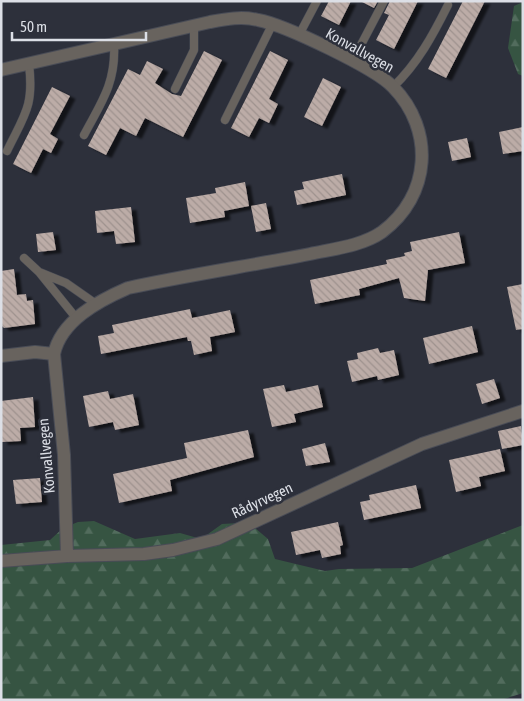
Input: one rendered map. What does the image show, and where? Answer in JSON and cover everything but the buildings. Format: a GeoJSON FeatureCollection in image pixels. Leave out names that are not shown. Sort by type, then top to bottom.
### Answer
{"type":"FeatureCollection","features":[{"type":"Feature","properties":{"kind":"street","name":"Konvallvegen"},"geometry":{"type":"LineString","coordinates":[[1,70],[236,17],[273,23],[379,76],[393,87],[411,111],[418,128],[422,149],[417,190],[407,206],[380,233],[336,248],[128,288],[96,304],[77,319],[56,340],[54,354],[64,455],[67,556]]}},
{"type":"Feature","properties":{"kind":"street"},"geometry":{"type":"LineString","coordinates":[[1,356],[35,352],[54,354]]}},
{"type":"Feature","properties":{"kind":"street","name":"Rådyrvegen"},"geometry":{"type":"LineString","coordinates":[[1,561],[67,556],[144,554],[173,550],[217,539],[422,444],[523,411]]}},
{"type":"Feature","properties":{"kind":"lane"},"geometry":{"type":"LineString","coordinates":[[299,35],[317,1]]}},
{"type":"Feature","properties":{"kind":"lane"},"geometry":{"type":"LineString","coordinates":[[352,62],[384,1]]}},
{"type":"Feature","properties":{"kind":"lane"},"geometry":{"type":"LineString","coordinates":[[393,87],[407,74],[430,42],[448,5]]}},
{"type":"Feature","properties":{"kind":"lane"},"geometry":{"type":"LineString","coordinates":[[225,120],[273,23]]}},
{"type":"Feature","properties":{"kind":"lane"},"geometry":{"type":"LineString","coordinates":[[175,89],[194,50],[194,26]]}},
{"type":"Feature","properties":{"kind":"lane"},"geometry":{"type":"LineString","coordinates":[[84,135],[112,81],[115,64],[114,45]]}},
{"type":"Feature","properties":{"kind":"lane"},"geometry":{"type":"LineString","coordinates":[[7,151],[29,107],[32,88],[29,64]]}},
{"type":"Feature","properties":{"kind":"lane"},"geometry":{"type":"LineString","coordinates":[[24,258],[39,272],[77,319]]}},
{"type":"Feature","properties":{"kind":"lane"},"geometry":{"type":"LineString","coordinates":[[39,272],[71,286],[96,304]]}},
{"type":"Feature","properties":{"kind":"green space"},"geometry":{"type":"Polygon","coordinates":[[[523,2],[523,76],[518,74],[508,48],[514,6],[523,2]]]}},
{"type":"Feature","properties":{"kind":"green space"},"geometry":{"type":"Polygon","coordinates":[[[94,521],[135,539],[180,533],[201,539],[222,524],[239,523],[255,528],[268,539],[275,559],[325,571],[339,569],[412,568],[523,525],[523,693],[501,700],[1,700],[1,545],[50,540],[63,528],[78,522],[94,521]]]}}]}
